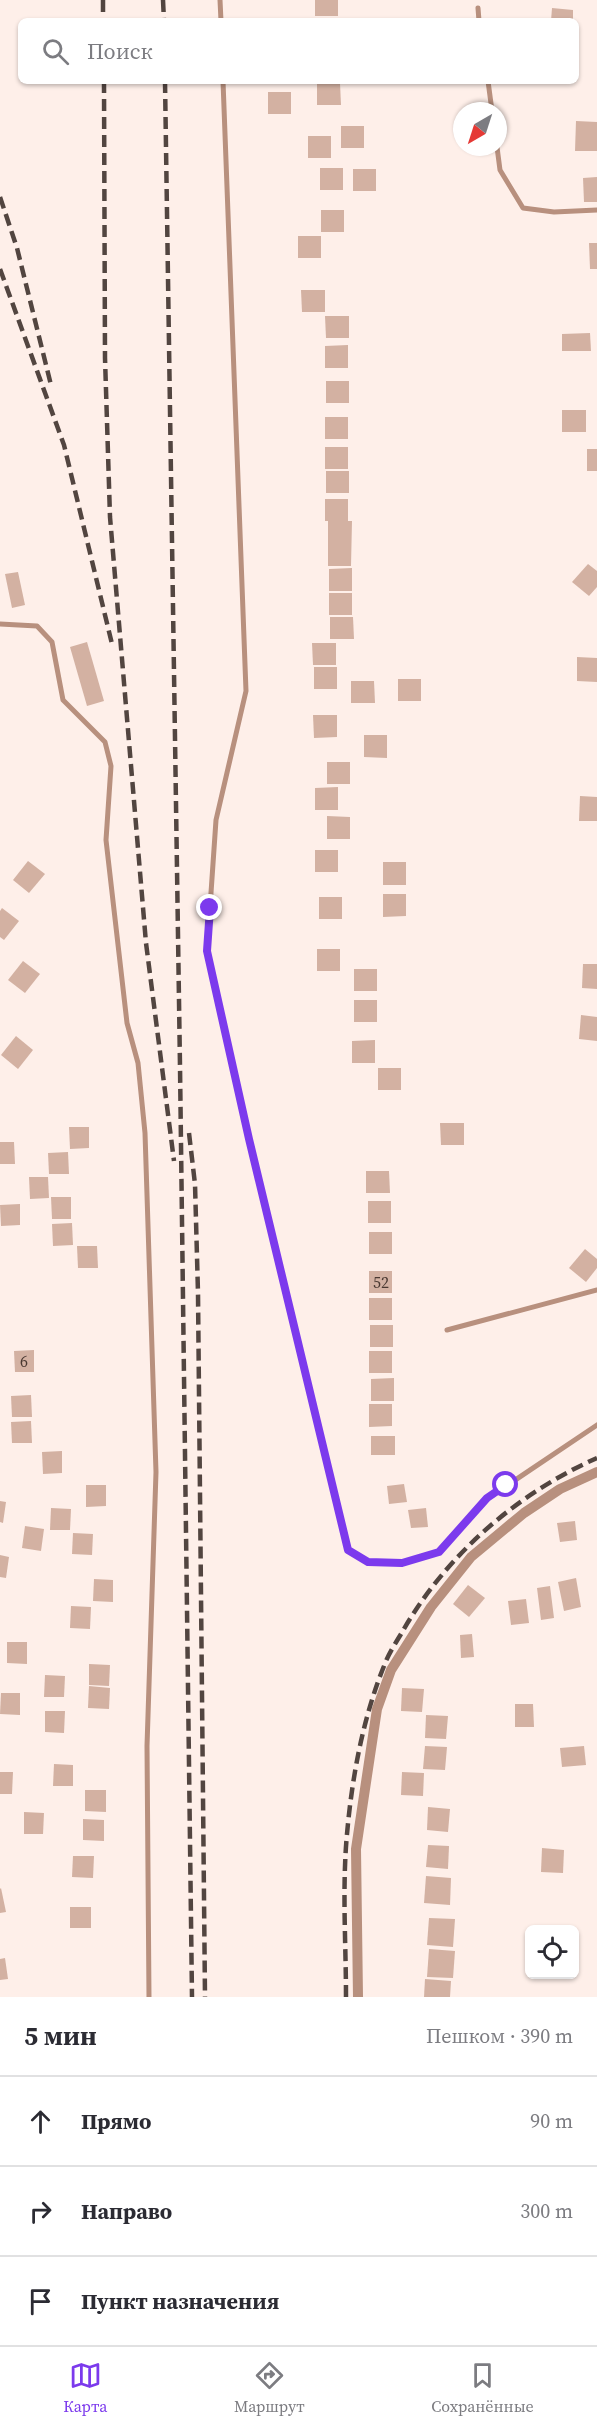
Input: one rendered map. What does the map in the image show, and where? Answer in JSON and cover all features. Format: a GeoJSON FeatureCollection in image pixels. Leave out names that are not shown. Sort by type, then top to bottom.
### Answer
{"type":"FeatureCollection","features":[{"type":"Feature","properties":{"kind":"street"},"geometry":{"type":"LineString","coordinates":[[358,1997],[356,1849],[377,1709],[391,1670],[431,1607],[471,1557],[524,1513],[560,1489],[597,1472]]}},
{"type":"Feature","properties":{"kind":"lane"},"geometry":{"type":"LineString","coordinates":[[220,0],[221,18]]}},
{"type":"Feature","properties":{"kind":"lane"},"geometry":{"type":"LineString","coordinates":[[478,8],[480,18]]}},
{"type":"Feature","properties":{"kind":"lane"},"geometry":{"type":"LineString","coordinates":[[223,84],[246,692],[216,820],[207,951],[249,1139],[348,1550],[368,1562],[402,1563],[439,1552],[487,1498],[597,1425]]}},
{"type":"Feature","properties":{"kind":"lane"},"geometry":{"type":"LineString","coordinates":[[488,84],[491,102]]}},
{"type":"Feature","properties":{"kind":"lane"},"geometry":{"type":"LineString","coordinates":[[498,156],[500,170],[523,208],[554,212],[597,210]]}},
{"type":"Feature","properties":{"kind":"lane"},"geometry":{"type":"LineString","coordinates":[[0,624],[37,626],[52,642],[63,700],[105,742],[111,766],[106,840],[127,1023],[138,1063],[145,1133],[155,1437],[156,1472],[147,1746],[149,1997]]}},
{"type":"Feature","properties":{"kind":"lane"},"geometry":{"type":"LineString","coordinates":[[447,1330],[597,1290]]}},
{"type":"Feature","properties":{"kind":"building"},"geometry":{"type":"Polygon","coordinates":[[[315,0],[338,0],[338,16],[315,16],[315,0]]]}},
{"type":"Feature","properties":{"kind":"building"},"geometry":{"type":"Polygon","coordinates":[[[552,8],[573,10],[573,18],[551,18],[552,8]]]}},
{"type":"Feature","properties":{"kind":"building"},"geometry":{"type":"Polygon","coordinates":[[[317,84],[340,84],[341,105],[317,105],[317,84]]]}},
{"type":"Feature","properties":{"kind":"building"},"geometry":{"type":"Polygon","coordinates":[[[268,92],[291,92],[291,114],[268,114],[268,92]]]}},
{"type":"Feature","properties":{"kind":"building"},"geometry":{"type":"Polygon","coordinates":[[[576,121],[597,122],[597,151],[575,151],[576,121]]]}},
{"type":"Feature","properties":{"kind":"building"},"geometry":{"type":"Polygon","coordinates":[[[341,126],[364,126],[364,148],[341,148],[341,126]]]}},
{"type":"Feature","properties":{"kind":"building"},"geometry":{"type":"Polygon","coordinates":[[[308,136],[331,136],[331,158],[308,158],[308,136]]]}},
{"type":"Feature","properties":{"kind":"building"},"geometry":{"type":"Polygon","coordinates":[[[320,168],[343,168],[343,190],[320,190],[320,168]]]}},
{"type":"Feature","properties":{"kind":"building"},"geometry":{"type":"Polygon","coordinates":[[[353,169],[376,169],[376,191],[353,191],[353,169]]]}},
{"type":"Feature","properties":{"kind":"building"},"geometry":{"type":"Polygon","coordinates":[[[597,177],[597,202],[584,202],[583,178],[597,177]]]}},
{"type":"Feature","properties":{"kind":"building"},"geometry":{"type":"Polygon","coordinates":[[[321,210],[344,210],[344,232],[321,232],[321,210]]]}},
{"type":"Feature","properties":{"kind":"building"},"geometry":{"type":"Polygon","coordinates":[[[298,236],[321,236],[321,258],[298,258],[298,236]]]}},
{"type":"Feature","properties":{"kind":"building"},"geometry":{"type":"Polygon","coordinates":[[[589,243],[597,243],[597,269],[590,269],[589,243]]]}},
{"type":"Feature","properties":{"kind":"building"},"geometry":{"type":"Polygon","coordinates":[[[301,290],[325,290],[325,312],[302,312],[301,290]]]}},
{"type":"Feature","properties":{"kind":"building"},"geometry":{"type":"Polygon","coordinates":[[[325,316],[349,316],[349,338],[326,338],[325,316]]]}},
{"type":"Feature","properties":{"kind":"building"},"geometry":{"type":"Polygon","coordinates":[[[590,333],[591,351],[562,351],[562,334],[590,333]]]}},
{"type":"Feature","properties":{"kind":"building"},"geometry":{"type":"Polygon","coordinates":[[[348,345],[348,368],[325,368],[325,346],[348,345]]]}},
{"type":"Feature","properties":{"kind":"building"},"geometry":{"type":"Polygon","coordinates":[[[326,381],[349,381],[349,403],[326,403],[326,381]]]}},
{"type":"Feature","properties":{"kind":"building"},"geometry":{"type":"Polygon","coordinates":[[[562,410],[586,410],[586,432],[562,432],[562,410]]]}},
{"type":"Feature","properties":{"kind":"building"},"geometry":{"type":"Polygon","coordinates":[[[325,417],[348,417],[348,439],[325,439],[325,417]]]}},
{"type":"Feature","properties":{"kind":"building"},"geometry":{"type":"Polygon","coordinates":[[[325,447],[348,447],[348,469],[325,469],[325,447]]]}},
{"type":"Feature","properties":{"kind":"building"},"geometry":{"type":"Polygon","coordinates":[[[587,449],[597,449],[597,471],[587,471],[587,449]]]}},
{"type":"Feature","properties":{"kind":"building"},"geometry":{"type":"Polygon","coordinates":[[[326,471],[349,471],[349,493],[326,493],[326,471]]]}},
{"type":"Feature","properties":{"kind":"building"},"geometry":{"type":"Polygon","coordinates":[[[325,499],[348,499],[348,521],[352,521],[351,566],[328,566],[328,521],[325,521],[325,499]]]}},
{"type":"Feature","properties":{"kind":"building"},"geometry":{"type":"Polygon","coordinates":[[[588,564],[597,571],[597,587],[589,596],[572,582],[588,564]]]}},
{"type":"Feature","properties":{"kind":"building"},"geometry":{"type":"Polygon","coordinates":[[[352,568],[352,591],[329,591],[329,569],[352,568]]]}},
{"type":"Feature","properties":{"kind":"building"},"geometry":{"type":"Polygon","coordinates":[[[18,572],[25,605],[12,608],[5,574],[18,572]]]}},
{"type":"Feature","properties":{"kind":"building"},"geometry":{"type":"Polygon","coordinates":[[[329,593],[352,593],[352,615],[329,615],[329,593]]]}},
{"type":"Feature","properties":{"kind":"building"},"geometry":{"type":"Polygon","coordinates":[[[330,617],[353,617],[354,639],[330,639],[330,617]]]}},
{"type":"Feature","properties":{"kind":"building"},"geometry":{"type":"Polygon","coordinates":[[[87,642],[104,701],[87,706],[70,647],[87,642]]]}},
{"type":"Feature","properties":{"kind":"building"},"geometry":{"type":"Polygon","coordinates":[[[312,643],[336,643],[336,665],[313,665],[312,643]]]}},
{"type":"Feature","properties":{"kind":"building"},"geometry":{"type":"Polygon","coordinates":[[[577,657],[597,658],[597,682],[577,681],[577,657]]]}},
{"type":"Feature","properties":{"kind":"building"},"geometry":{"type":"Polygon","coordinates":[[[314,667],[337,667],[337,689],[314,689],[314,667]]]}},
{"type":"Feature","properties":{"kind":"building"},"geometry":{"type":"Polygon","coordinates":[[[398,679],[421,679],[421,701],[398,701],[398,679]]]}},
{"type":"Feature","properties":{"kind":"building"},"geometry":{"type":"Polygon","coordinates":[[[351,681],[374,681],[375,703],[351,703],[351,681]]]}},
{"type":"Feature","properties":{"kind":"building"},"geometry":{"type":"Polygon","coordinates":[[[313,715],[337,715],[337,737],[314,738],[313,715]]]}},
{"type":"Feature","properties":{"kind":"building"},"geometry":{"type":"Polygon","coordinates":[[[364,735],[387,735],[387,758],[364,757],[364,735]]]}},
{"type":"Feature","properties":{"kind":"building"},"geometry":{"type":"Polygon","coordinates":[[[327,762],[350,762],[350,784],[327,784],[327,762]]]}},
{"type":"Feature","properties":{"kind":"building"},"geometry":{"type":"Polygon","coordinates":[[[338,787],[338,810],[315,810],[315,788],[338,787]]]}},
{"type":"Feature","properties":{"kind":"building"},"geometry":{"type":"Polygon","coordinates":[[[580,796],[597,797],[597,821],[579,821],[580,796]]]}},
{"type":"Feature","properties":{"kind":"building"},"geometry":{"type":"Polygon","coordinates":[[[327,816],[350,817],[350,839],[327,839],[327,816]]]}},
{"type":"Feature","properties":{"kind":"building"},"geometry":{"type":"Polygon","coordinates":[[[315,850],[338,850],[338,872],[315,872],[315,850]]]}},
{"type":"Feature","properties":{"kind":"building"},"geometry":{"type":"Polygon","coordinates":[[[28,861],[45,874],[29,893],[13,880],[28,861]]]}},
{"type":"Feature","properties":{"kind":"building"},"geometry":{"type":"Polygon","coordinates":[[[383,862],[406,862],[406,885],[383,885],[383,862]]]}},
{"type":"Feature","properties":{"kind":"building"},"geometry":{"type":"Polygon","coordinates":[[[383,894],[406,894],[406,916],[383,917],[383,894]]]}},
{"type":"Feature","properties":{"kind":"building"},"geometry":{"type":"Polygon","coordinates":[[[319,897],[342,897],[342,919],[319,919],[319,897]]]}},
{"type":"Feature","properties":{"kind":"building"},"geometry":{"type":"Polygon","coordinates":[[[2,908],[19,921],[4,940],[0,937],[2,908]]]}},
{"type":"Feature","properties":{"kind":"building"},"geometry":{"type":"Polygon","coordinates":[[[317,949],[340,949],[340,971],[317,971],[317,949]]]}},
{"type":"Feature","properties":{"kind":"building"},"geometry":{"type":"Polygon","coordinates":[[[23,961],[40,974],[25,993],[8,980],[23,961]]]}},
{"type":"Feature","properties":{"kind":"building"},"geometry":{"type":"Polygon","coordinates":[[[583,964],[597,964],[597,989],[582,988],[583,964]]]}},
{"type":"Feature","properties":{"kind":"building"},"geometry":{"type":"Polygon","coordinates":[[[354,969],[377,969],[377,991],[354,991],[354,969]]]}},
{"type":"Feature","properties":{"kind":"building"},"geometry":{"type":"Polygon","coordinates":[[[354,1000],[377,1000],[377,1022],[354,1022],[354,1000]]]}},
{"type":"Feature","properties":{"kind":"building"},"geometry":{"type":"Polygon","coordinates":[[[581,1015],[597,1017],[597,1041],[579,1039],[581,1015]]]}},
{"type":"Feature","properties":{"kind":"building"},"geometry":{"type":"Polygon","coordinates":[[[16,1036],[33,1050],[18,1069],[1,1055],[16,1036]]]}},
{"type":"Feature","properties":{"kind":"building"},"geometry":{"type":"Polygon","coordinates":[[[375,1040],[375,1063],[352,1063],[352,1041],[375,1040]]]}},
{"type":"Feature","properties":{"kind":"building"},"geometry":{"type":"Polygon","coordinates":[[[378,1068],[401,1068],[401,1090],[378,1090],[378,1068]]]}},
{"type":"Feature","properties":{"kind":"building"},"geometry":{"type":"Polygon","coordinates":[[[440,1123],[464,1123],[464,1145],[441,1145],[440,1123]]]}},
{"type":"Feature","properties":{"kind":"building"},"geometry":{"type":"Polygon","coordinates":[[[69,1127],[89,1127],[89,1148],[70,1149],[69,1127]]]}},
{"type":"Feature","properties":{"kind":"building"},"geometry":{"type":"Polygon","coordinates":[[[0,1142],[14,1142],[15,1164],[0,1164],[0,1142]]]}},
{"type":"Feature","properties":{"kind":"building"},"geometry":{"type":"Polygon","coordinates":[[[68,1152],[69,1174],[49,1174],[48,1153],[68,1152]]]}},
{"type":"Feature","properties":{"kind":"building"},"geometry":{"type":"Polygon","coordinates":[[[366,1171],[389,1171],[390,1193],[366,1193],[366,1171]]]}},
{"type":"Feature","properties":{"kind":"building"},"geometry":{"type":"Polygon","coordinates":[[[29,1177],[48,1177],[49,1198],[30,1199],[29,1177]]]}},
{"type":"Feature","properties":{"kind":"building"},"geometry":{"type":"Polygon","coordinates":[[[51,1197],[71,1197],[71,1219],[52,1219],[51,1197]]]}},
{"type":"Feature","properties":{"kind":"building"},"geometry":{"type":"Polygon","coordinates":[[[368,1201],[391,1201],[391,1223],[368,1223],[368,1201]]]}},
{"type":"Feature","properties":{"kind":"building"},"geometry":{"type":"Polygon","coordinates":[[[20,1204],[20,1225],[1,1226],[0,1205],[20,1204]]]}},
{"type":"Feature","properties":{"kind":"building"},"geometry":{"type":"Polygon","coordinates":[[[72,1223],[73,1245],[53,1246],[52,1224],[72,1223]]]}},
{"type":"Feature","properties":{"kind":"building"},"geometry":{"type":"Polygon","coordinates":[[[369,1232],[392,1232],[392,1254],[369,1254],[369,1232]]]}},
{"type":"Feature","properties":{"kind":"building"},"geometry":{"type":"Polygon","coordinates":[[[77,1246],[97,1246],[98,1268],[78,1268],[77,1246]]]}},
{"type":"Feature","properties":{"kind":"building"},"geometry":{"type":"Polygon","coordinates":[[[585,1249],[597,1259],[597,1268],[586,1282],[569,1268],[585,1249]]]}},
{"type":"Feature","properties":{"kind":"building"},"geometry":{"type":"Polygon","coordinates":[[[369,1271],[392,1271],[392,1293],[369,1293],[369,1271]]]}},
{"type":"Feature","properties":{"kind":"building"},"geometry":{"type":"Polygon","coordinates":[[[369,1298],[392,1298],[392,1320],[369,1320],[369,1298]]]}},
{"type":"Feature","properties":{"kind":"building"},"geometry":{"type":"Polygon","coordinates":[[[370,1325],[393,1325],[393,1347],[370,1347],[370,1325]]]}},
{"type":"Feature","properties":{"kind":"building"},"geometry":{"type":"Polygon","coordinates":[[[34,1350],[34,1372],[15,1372],[14,1351],[34,1350]]]}},
{"type":"Feature","properties":{"kind":"building"},"geometry":{"type":"Polygon","coordinates":[[[369,1351],[392,1351],[392,1373],[369,1373],[369,1351]]]}},
{"type":"Feature","properties":{"kind":"building"},"geometry":{"type":"Polygon","coordinates":[[[394,1378],[394,1401],[371,1401],[371,1379],[394,1378]]]}},
{"type":"Feature","properties":{"kind":"building"},"geometry":{"type":"Polygon","coordinates":[[[31,1395],[32,1417],[12,1417],[11,1396],[31,1395]]]}},
{"type":"Feature","properties":{"kind":"building"},"geometry":{"type":"Polygon","coordinates":[[[369,1404],[392,1404],[392,1426],[369,1427],[369,1404]]]}},
{"type":"Feature","properties":{"kind":"building"},"geometry":{"type":"Polygon","coordinates":[[[31,1421],[32,1443],[12,1443],[11,1422],[31,1421]]]}},
{"type":"Feature","properties":{"kind":"building"},"geometry":{"type":"Polygon","coordinates":[[[371,1436],[395,1436],[395,1455],[371,1455],[371,1436]]]}},
{"type":"Feature","properties":{"kind":"building"},"geometry":{"type":"Polygon","coordinates":[[[62,1451],[62,1473],[43,1474],[42,1452],[62,1451]]]}},
{"type":"Feature","properties":{"kind":"building"},"geometry":{"type":"Polygon","coordinates":[[[404,1484],[407,1502],[389,1504],[387,1486],[404,1484]]]}},
{"type":"Feature","properties":{"kind":"building"},"geometry":{"type":"Polygon","coordinates":[[[86,1485],[106,1485],[106,1506],[86,1507],[86,1485]]]}},
{"type":"Feature","properties":{"kind":"building"},"geometry":{"type":"Polygon","coordinates":[[[0,1501],[6,1502],[3,1523],[0,1522],[0,1501]]]}},
{"type":"Feature","properties":{"kind":"building"},"geometry":{"type":"Polygon","coordinates":[[[51,1508],[71,1509],[70,1530],[50,1530],[51,1508]]]}},
{"type":"Feature","properties":{"kind":"building"},"geometry":{"type":"Polygon","coordinates":[[[426,1508],[428,1527],[411,1528],[408,1510],[426,1508]]]}},
{"type":"Feature","properties":{"kind":"building"},"geometry":{"type":"Polygon","coordinates":[[[575,1521],[577,1540],[560,1542],[557,1523],[575,1521]]]}},
{"type":"Feature","properties":{"kind":"building"},"geometry":{"type":"Polygon","coordinates":[[[25,1526],[44,1529],[41,1551],[22,1548],[25,1526]]]}},
{"type":"Feature","properties":{"kind":"building"},"geometry":{"type":"Polygon","coordinates":[[[73,1533],[93,1534],[92,1555],[72,1554],[73,1533]]]}},
{"type":"Feature","properties":{"kind":"building"},"geometry":{"type":"Polygon","coordinates":[[[0,1555],[9,1557],[6,1578],[0,1577],[0,1555]]]}},
{"type":"Feature","properties":{"kind":"building"},"geometry":{"type":"Polygon","coordinates":[[[576,1578],[581,1607],[564,1611],[558,1582],[576,1578]]]}},
{"type":"Feature","properties":{"kind":"building"},"geometry":{"type":"Polygon","coordinates":[[[94,1579],[113,1580],[113,1602],[93,1601],[94,1579]]]}},
{"type":"Feature","properties":{"kind":"building"},"geometry":{"type":"Polygon","coordinates":[[[468,1585],[485,1598],[469,1617],[453,1604],[468,1585]]]}},
{"type":"Feature","properties":{"kind":"building"},"geometry":{"type":"Polygon","coordinates":[[[550,1586],[554,1618],[541,1620],[537,1588],[550,1586]]]}},
{"type":"Feature","properties":{"kind":"building"},"geometry":{"type":"Polygon","coordinates":[[[526,1599],[529,1623],[511,1625],[508,1601],[526,1599]]]}},
{"type":"Feature","properties":{"kind":"building"},"geometry":{"type":"Polygon","coordinates":[[[71,1606],[91,1607],[90,1629],[70,1628],[71,1606]]]}},
{"type":"Feature","properties":{"kind":"building"},"geometry":{"type":"Polygon","coordinates":[[[472,1634],[474,1657],[461,1658],[460,1635],[472,1634]]]}},
{"type":"Feature","properties":{"kind":"building"},"geometry":{"type":"Polygon","coordinates":[[[7,1642],[27,1642],[27,1664],[7,1663],[7,1642]]]}},
{"type":"Feature","properties":{"kind":"building"},"geometry":{"type":"Polygon","coordinates":[[[89,1664],[110,1665],[109,1686],[89,1685],[89,1664]]]}},
{"type":"Feature","properties":{"kind":"building"},"geometry":{"type":"Polygon","coordinates":[[[45,1675],[65,1676],[64,1697],[44,1697],[45,1675]]]}},
{"type":"Feature","properties":{"kind":"building"},"geometry":{"type":"Polygon","coordinates":[[[89,1686],[110,1688],[109,1709],[88,1708],[89,1686]]]}},
{"type":"Feature","properties":{"kind":"building"},"geometry":{"type":"Polygon","coordinates":[[[402,1688],[424,1689],[422,1712],[401,1711],[402,1688]]]}},
{"type":"Feature","properties":{"kind":"building"},"geometry":{"type":"Polygon","coordinates":[[[1,1693],[20,1693],[20,1715],[0,1714],[1,1693]]]}},
{"type":"Feature","properties":{"kind":"building"},"geometry":{"type":"Polygon","coordinates":[[[515,1704],[533,1704],[534,1727],[515,1727],[515,1704]]]}},
{"type":"Feature","properties":{"kind":"building"},"geometry":{"type":"Polygon","coordinates":[[[45,1711],[65,1711],[64,1733],[45,1732],[45,1711]]]}},
{"type":"Feature","properties":{"kind":"building"},"geometry":{"type":"Polygon","coordinates":[[[426,1715],[448,1716],[446,1739],[425,1738],[426,1715]]]}},
{"type":"Feature","properties":{"kind":"building"},"geometry":{"type":"Polygon","coordinates":[[[425,1746],[447,1747],[445,1770],[423,1769],[425,1746]]]}},
{"type":"Feature","properties":{"kind":"building"},"geometry":{"type":"Polygon","coordinates":[[[584,1746],[586,1765],[562,1767],[560,1748],[584,1746]]]}},
{"type":"Feature","properties":{"kind":"building"},"geometry":{"type":"Polygon","coordinates":[[[54,1764],[73,1765],[73,1786],[53,1786],[54,1764]]]}},
{"type":"Feature","properties":{"kind":"building"},"geometry":{"type":"Polygon","coordinates":[[[0,1772],[13,1772],[12,1794],[0,1794],[0,1772]]]}},
{"type":"Feature","properties":{"kind":"building"},"geometry":{"type":"Polygon","coordinates":[[[402,1772],[424,1773],[423,1796],[401,1795],[402,1772]]]}},
{"type":"Feature","properties":{"kind":"building"},"geometry":{"type":"Polygon","coordinates":[[[85,1790],[106,1790],[106,1812],[85,1811],[85,1790]]]}},
{"type":"Feature","properties":{"kind":"building"},"geometry":{"type":"Polygon","coordinates":[[[428,1807],[450,1809],[448,1832],[427,1830],[428,1807]]]}},
{"type":"Feature","properties":{"kind":"building"},"geometry":{"type":"Polygon","coordinates":[[[24,1812],[44,1813],[43,1834],[24,1834],[24,1812]]]}},
{"type":"Feature","properties":{"kind":"building"},"geometry":{"type":"Polygon","coordinates":[[[83,1819],[104,1820],[104,1841],[83,1840],[83,1819]]]}},
{"type":"Feature","properties":{"kind":"building"},"geometry":{"type":"Polygon","coordinates":[[[428,1845],[449,1846],[448,1869],[426,1867],[428,1845]]]}},
{"type":"Feature","properties":{"kind":"building"},"geometry":{"type":"Polygon","coordinates":[[[542,1848],[564,1850],[563,1873],[541,1872],[542,1848]]]}},
{"type":"Feature","properties":{"kind":"building"},"geometry":{"type":"Polygon","coordinates":[[[73,1856],[94,1856],[93,1878],[72,1877],[73,1856]]]}},
{"type":"Feature","properties":{"kind":"building"},"geometry":{"type":"Polygon","coordinates":[[[426,1876],[451,1878],[450,1905],[424,1903],[426,1876]]]}},
{"type":"Feature","properties":{"kind":"building"},"geometry":{"type":"Polygon","coordinates":[[[0,1889],[6,1912],[0,1913],[0,1889]]]}},
{"type":"Feature","properties":{"kind":"building"},"geometry":{"type":"Polygon","coordinates":[[[70,1907],[91,1907],[91,1928],[70,1928],[70,1907]]]}},
{"type":"Feature","properties":{"kind":"building"},"geometry":{"type":"Polygon","coordinates":[[[429,1918],[455,1919],[453,1947],[427,1945],[429,1918]]]}},
{"type":"Feature","properties":{"kind":"building"},"geometry":{"type":"Polygon","coordinates":[[[429,1949],[455,1951],[453,1978],[427,1977],[429,1949]]]}},
{"type":"Feature","properties":{"kind":"building"},"geometry":{"type":"Polygon","coordinates":[[[5,1958],[8,1979],[0,1980],[0,1959],[5,1958]]]}},
{"type":"Feature","properties":{"kind":"building"},"geometry":{"type":"Polygon","coordinates":[[[425,1979],[451,1981],[450,1997],[424,1997],[425,1979]]]}},
{"type":"Feature","properties":{"kind":"railway"},"geometry":{"type":"LineString","coordinates":[[103,0],[103,18]]}},
{"type":"Feature","properties":{"kind":"railway"},"geometry":{"type":"LineString","coordinates":[[163,0],[164,18]]}},
{"type":"Feature","properties":{"kind":"railway"},"geometry":{"type":"LineString","coordinates":[[104,84],[105,358],[110,517],[146,943],[174,1161]]}},
{"type":"Feature","properties":{"kind":"railway"},"geometry":{"type":"LineString","coordinates":[[165,84],[192,1997]]}},
{"type":"Feature","properties":{"kind":"railway"},"geometry":{"type":"LineString","coordinates":[[0,197],[17,248],[51,385]]}},
{"type":"Feature","properties":{"kind":"railway"},"geometry":{"type":"LineString","coordinates":[[0,269],[64,445],[112,644]]}},
{"type":"Feature","properties":{"kind":"railway"},"geometry":{"type":"LineString","coordinates":[[189,1133],[195,1184],[198,1293],[205,1997]]}},
{"type":"Feature","properties":{"kind":"railway"},"geometry":{"type":"LineString","coordinates":[[346,1997],[345,1875],[349,1813],[364,1727],[388,1658],[419,1606],[439,1579],[485,1530],[538,1490],[597,1458]]}},
{"type":"Feature","properties":{"kind":"route"},"geometry":{"type":"LineString","coordinates":[[210,908],[207,951],[249,1139],[348,1550],[368,1562],[402,1563],[439,1552],[487,1498],[506,1485]]}}]}
